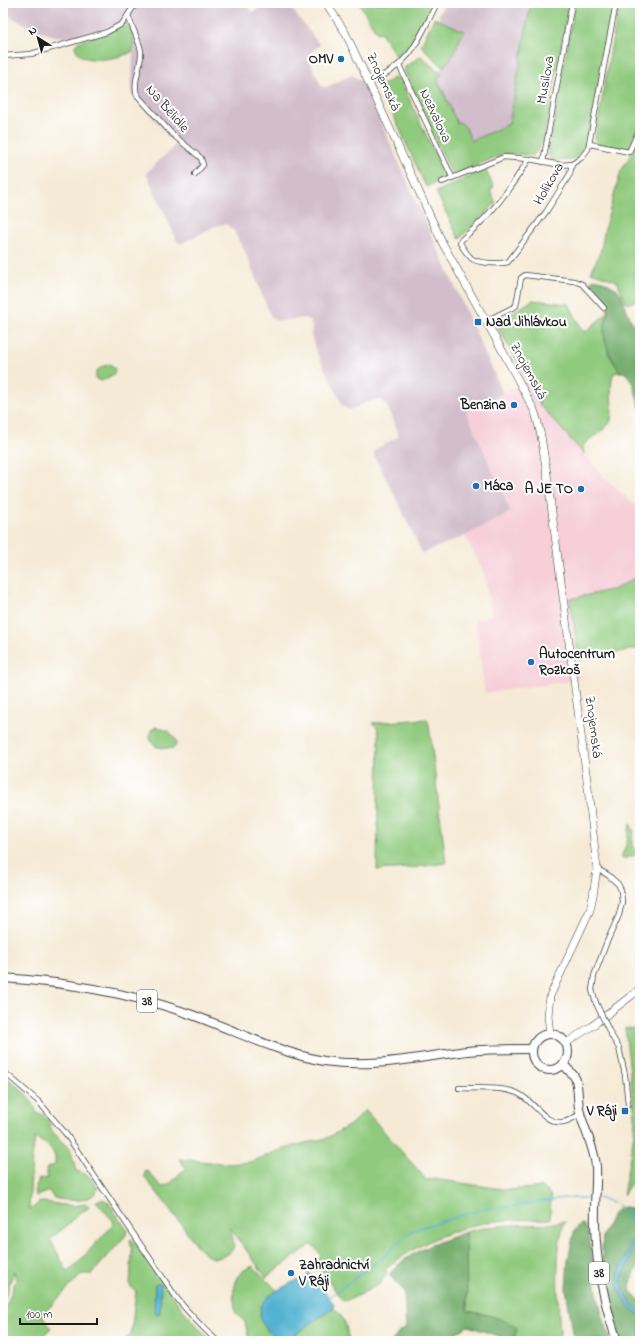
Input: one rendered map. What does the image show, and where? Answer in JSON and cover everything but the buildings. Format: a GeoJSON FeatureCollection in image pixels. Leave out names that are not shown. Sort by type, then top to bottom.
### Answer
{"type":"FeatureCollection","features":[{"type":"Feature","properties":{"kind":"main road","name":"Znojemská"},"geometry":{"type":"LineString","coordinates":[[326,3],[345,32],[443,244],[534,410],[541,436],[588,788],[597,869],[594,896],[590,910],[550,996],[548,1018],[550,1034]]}},
{"type":"Feature","properties":{"kind":"main road","name":"38"},"geometry":{"type":"LineString","coordinates":[[3,978],[66,984],[135,998],[202,1018],[279,1049],[331,1062],[373,1063],[460,1052],[532,1049]]}},
{"type":"Feature","properties":{"kind":"main road"},"geometry":{"type":"LineString","coordinates":[[566,1043],[586,1030],[640,989]]}},
{"type":"Feature","properties":{"kind":"main road"},"geometry":{"type":"LineString","coordinates":[[544,1035],[558,1035],[566,1043],[568,1054],[563,1064],[553,1069],[542,1068],[534,1060],[532,1049],[537,1039],[544,1035]]}},
{"type":"Feature","properties":{"kind":"main road","name":"38"},"geometry":{"type":"LineString","coordinates":[[563,1064],[576,1080],[580,1114],[594,1154],[596,1167],[595,1232],[599,1271],[606,1304],[617,1341]]}},
{"type":"Feature","properties":{"kind":"street"},"geometry":{"type":"LineString","coordinates":[[3,56],[31,54],[96,36],[115,29],[122,24],[136,3]]}},
{"type":"Feature","properties":{"kind":"street"},"geometry":{"type":"LineString","coordinates":[[369,82],[389,72],[409,56],[416,46],[437,3]]}},
{"type":"Feature","properties":{"kind":"street","name":"Musilova"},"geometry":{"type":"LineString","coordinates":[[543,162],[572,3]]}},
{"type":"Feature","properties":{"kind":"street","name":"Holíkova"},"geometry":{"type":"LineString","coordinates":[[529,159],[498,204],[461,240],[460,243],[470,257],[478,261],[502,264],[508,262],[546,212],[570,174],[572,164],[586,154],[590,144],[616,3]]}},
{"type":"Feature","properties":{"kind":"street","name":"Na Bělidle"},"geometry":{"type":"LineString","coordinates":[[128,15],[141,52],[135,88],[137,95],[172,134],[201,158],[203,165],[195,174]]}},
{"type":"Feature","properties":{"kind":"street","name":"Nezvalova"},"geometry":{"type":"LineString","coordinates":[[399,65],[452,177]]}},
{"type":"Feature","properties":{"kind":"street"},"geometry":{"type":"LineString","coordinates":[[590,144],[629,152],[640,128]]}},
{"type":"Feature","properties":{"kind":"street"},"geometry":{"type":"LineString","coordinates":[[442,182],[504,157],[529,159],[561,165],[572,164]]}},
{"type":"Feature","properties":{"kind":"street"},"geometry":{"type":"LineString","coordinates":[[486,322],[516,306],[520,278],[524,275],[574,280],[580,283],[604,308]]}},
{"type":"Feature","properties":{"kind":"street"},"geometry":{"type":"LineString","coordinates":[[597,869],[608,875],[618,884],[621,890],[622,902],[619,915],[594,976],[592,990],[596,1003],[619,1048],[625,1075],[628,1104]]}},
{"type":"Feature","properties":{"kind":"street"},"geometry":{"type":"LineString","coordinates":[[3,1071],[39,1102],[66,1134],[176,1297],[203,1329],[217,1341]]}},
{"type":"Feature","properties":{"kind":"street"},"geometry":{"type":"LineString","coordinates":[[459,1088],[499,1090],[518,1094],[532,1103],[543,1114],[555,1121],[564,1122],[580,1114]]}},
{"type":"Feature","properties":{"kind":"shaded area"},"geometry":{"type":"Polygon","coordinates":[[[3,3],[244,3],[253,12],[267,3],[287,3],[320,45],[307,56],[322,87],[326,87],[352,75],[362,81],[503,393],[466,411],[511,512],[465,536],[422,553],[373,454],[376,449],[398,437],[398,432],[386,404],[381,400],[378,400],[371,401],[349,410],[343,406],[315,349],[311,335],[311,323],[305,318],[281,321],[274,320],[271,317],[245,252],[234,231],[229,226],[225,224],[215,226],[183,243],[180,244],[177,241],[146,173],[177,144],[131,94],[134,40],[127,24],[124,22],[70,38],[54,36],[37,30],[3,13],[3,3]]]}},
{"type":"Feature","properties":{"kind":"shaded area"},"geometry":{"type":"Polygon","coordinates":[[[445,3],[531,3],[509,124],[472,141],[466,128],[457,123],[437,78],[442,75],[438,71],[450,60],[464,32],[439,20],[440,17],[438,16],[445,3]]]}},
{"type":"Feature","properties":{"kind":"shaded area"},"geometry":{"type":"Polygon","coordinates":[[[528,380],[539,404],[604,477],[640,510],[640,575],[615,589],[570,599],[578,680],[485,693],[475,620],[492,616],[484,574],[465,536],[511,512],[466,411],[528,380]]]}},
{"type":"Feature","properties":{"kind":"green space"},"geometry":{"type":"Polygon","coordinates":[[[359,3],[433,3],[415,42],[399,61],[381,32],[377,33],[359,3]]]}},
{"type":"Feature","properties":{"kind":"green space"},"geometry":{"type":"Polygon","coordinates":[[[531,3],[569,3],[544,140],[533,156],[504,154],[455,174],[451,173],[405,72],[405,67],[421,56],[442,75],[437,78],[457,123],[460,122],[466,128],[471,141],[509,124],[531,3]]]}},
{"type":"Feature","properties":{"kind":"green space"},"geometry":{"type":"Polygon","coordinates":[[[575,3],[613,3],[588,143],[575,157],[562,161],[551,159],[548,155],[575,3]]]}},
{"type":"Feature","properties":{"kind":"green space"},"geometry":{"type":"Polygon","coordinates":[[[619,3],[640,3],[640,124],[628,149],[594,144],[619,3]]]}},
{"type":"Feature","properties":{"kind":"green space"},"geometry":{"type":"Polygon","coordinates":[[[434,18],[464,31],[450,60],[443,67],[421,46],[434,18]]]}},
{"type":"Feature","properties":{"kind":"green space"},"geometry":{"type":"Polygon","coordinates":[[[124,22],[128,24],[133,38],[134,44],[132,52],[118,57],[90,59],[83,57],[77,52],[75,45],[78,42],[107,32],[124,22]]]}},
{"type":"Feature","properties":{"kind":"green space"},"geometry":{"type":"Polygon","coordinates":[[[394,78],[401,81],[446,178],[426,187],[380,86],[394,78]]]}},
{"type":"Feature","properties":{"kind":"green space"},"geometry":{"type":"Polygon","coordinates":[[[640,134],[640,299],[627,304],[617,281],[591,272],[601,250],[605,227],[621,171],[640,134]]]}},
{"type":"Feature","properties":{"kind":"green space"},"geometry":{"type":"Polygon","coordinates":[[[485,169],[494,187],[490,190],[496,203],[459,239],[436,192],[485,169]]]}},
{"type":"Feature","properties":{"kind":"green space"},"geometry":{"type":"Polygon","coordinates":[[[593,279],[603,281],[617,289],[621,294],[630,318],[640,336],[640,407],[630,379],[624,372],[620,372],[611,358],[607,348],[604,337],[604,327],[608,308],[605,297],[592,284],[591,281],[593,279]]]}},
{"type":"Feature","properties":{"kind":"green space"},"geometry":{"type":"Polygon","coordinates":[[[533,300],[569,304],[584,333],[607,313],[608,353],[620,372],[614,373],[611,382],[611,420],[602,431],[583,446],[584,454],[539,404],[528,380],[495,323],[533,300]]]}},
{"type":"Feature","properties":{"kind":"green space"},"geometry":{"type":"Polygon","coordinates":[[[110,364],[114,368],[114,374],[102,381],[96,379],[96,372],[101,367],[110,364]]]}},
{"type":"Feature","properties":{"kind":"green space"},"geometry":{"type":"Polygon","coordinates":[[[640,575],[640,648],[579,660],[570,599],[615,589],[640,575]]]}},
{"type":"Feature","properties":{"kind":"green space"},"geometry":{"type":"Polygon","coordinates":[[[427,719],[446,863],[410,868],[377,870],[379,735],[377,727],[373,723],[427,719]]]}},
{"type":"Feature","properties":{"kind":"green space"},"geometry":{"type":"Polygon","coordinates":[[[156,727],[172,734],[177,744],[174,748],[165,748],[153,744],[150,736],[151,730],[156,727]]]}},
{"type":"Feature","properties":{"kind":"green space"},"geometry":{"type":"Polygon","coordinates":[[[630,824],[634,832],[632,845],[639,854],[623,859],[621,858],[627,842],[630,824]]]}},
{"type":"Feature","properties":{"kind":"green space"},"geometry":{"type":"Polygon","coordinates":[[[625,1028],[640,1029],[640,1170],[623,1195],[634,1134],[635,1117],[625,1028]]]}},
{"type":"Feature","properties":{"kind":"green space"},"geometry":{"type":"Polygon","coordinates":[[[3,1075],[28,1097],[35,1108],[36,1113],[42,1114],[48,1120],[52,1131],[71,1151],[76,1171],[84,1173],[89,1177],[98,1189],[90,1197],[78,1200],[54,1198],[49,1191],[36,1196],[34,1191],[39,1179],[48,1178],[46,1170],[48,1167],[55,1165],[55,1160],[53,1151],[35,1138],[32,1157],[29,1209],[33,1208],[38,1203],[43,1202],[71,1206],[87,1204],[89,1207],[79,1213],[69,1224],[50,1239],[67,1271],[72,1269],[113,1225],[114,1222],[96,1201],[102,1199],[108,1202],[127,1230],[126,1235],[91,1275],[82,1274],[42,1315],[51,1328],[38,1341],[3,1341],[3,1315],[16,1280],[14,1271],[3,1303],[3,1075]]]}},
{"type":"Feature","properties":{"kind":"green space"},"geometry":{"type":"Polygon","coordinates":[[[365,1110],[424,1177],[424,1180],[434,1179],[509,1190],[543,1187],[551,1196],[550,1219],[489,1222],[447,1233],[420,1246],[396,1261],[385,1270],[387,1273],[380,1284],[349,1300],[343,1301],[317,1266],[321,1255],[312,1244],[266,1277],[230,1228],[234,1244],[229,1253],[218,1258],[213,1258],[204,1254],[145,1178],[145,1172],[148,1171],[161,1187],[171,1183],[181,1172],[187,1169],[179,1159],[229,1164],[250,1162],[285,1148],[327,1138],[350,1125],[365,1110]]]}},
{"type":"Feature","properties":{"kind":"green space"},"geometry":{"type":"Polygon","coordinates":[[[625,1207],[640,1210],[640,1258],[631,1282],[630,1290],[640,1301],[640,1341],[623,1341],[618,1336],[606,1294],[602,1248],[603,1235],[613,1214],[619,1208],[625,1207]]]}},
{"type":"Feature","properties":{"kind":"green space"},"geometry":{"type":"Polygon","coordinates":[[[565,1221],[559,1246],[558,1260],[560,1333],[557,1341],[513,1341],[517,1328],[489,1315],[467,1311],[466,1232],[498,1226],[558,1223],[565,1221]]]}},
{"type":"Feature","properties":{"kind":"green space"},"geometry":{"type":"Polygon","coordinates":[[[583,1224],[589,1236],[597,1292],[601,1311],[611,1341],[574,1340],[566,1288],[568,1260],[574,1232],[579,1225],[583,1224]]]}},
{"type":"Feature","properties":{"kind":"green space"},"geometry":{"type":"Polygon","coordinates":[[[466,1232],[467,1311],[494,1317],[512,1324],[517,1328],[513,1341],[468,1326],[446,1339],[432,1341],[392,1341],[400,1331],[406,1328],[404,1291],[389,1275],[396,1267],[414,1253],[466,1232]]]}},
{"type":"Feature","properties":{"kind":"green space"},"geometry":{"type":"Polygon","coordinates":[[[132,1239],[183,1310],[211,1341],[123,1341],[131,1334],[136,1291],[130,1286],[132,1251],[130,1240],[132,1239]]]}},
{"type":"Feature","properties":{"kind":"green space"},"geometry":{"type":"Polygon","coordinates":[[[253,1266],[278,1291],[267,1299],[260,1308],[290,1338],[333,1308],[341,1315],[343,1319],[349,1341],[249,1341],[245,1322],[236,1313],[233,1294],[237,1277],[244,1270],[253,1266]]]}},
{"type":"Feature","properties":{"kind":"water"},"geometry":{"type":"Polygon","coordinates":[[[640,1232],[640,1237],[632,1248],[629,1263],[621,1280],[623,1288],[631,1303],[640,1311],[640,1315],[627,1304],[621,1293],[618,1281],[619,1274],[631,1244],[640,1232]]]}},
{"type":"Feature","properties":{"kind":"water"},"geometry":{"type":"Polygon","coordinates":[[[308,1273],[310,1273],[334,1304],[333,1308],[290,1338],[284,1340],[278,1339],[266,1329],[263,1324],[260,1313],[263,1303],[281,1288],[307,1277],[308,1273]]]}},
{"type":"Feature","properties":{"kind":"water"},"geometry":{"type":"Polygon","coordinates":[[[155,1284],[161,1284],[160,1313],[158,1314],[154,1312],[155,1284]]]}},
{"type":"Feature","properties":{"kind":"waterway"},"geometry":{"type":"LineString","coordinates":[[328,1298],[381,1259],[410,1232],[423,1227],[483,1209],[515,1206],[564,1198],[592,1198]]}},
{"type":"Feature","properties":{"kind":"waterway"},"geometry":{"type":"LineString","coordinates":[[598,1198],[613,1203]]}},
{"type":"Feature","properties":{"kind":"waterway"},"geometry":{"type":"LineString","coordinates":[[617,1205],[624,1211],[638,1234]]}},
{"type":"Feature","properties":{"kind":"waterway"},"geometry":{"type":"LineString","coordinates":[[273,1341],[277,1337]]}},
{"type":"Feature","properties":{"kind":"place","name":"OMV"},"geometry":{"type":"Point","coordinates":[341,59]}},
{"type":"Feature","properties":{"kind":"place","name":"Nad Jihlávkou"},"geometry":{"type":"Point","coordinates":[478,322]}},
{"type":"Feature","properties":{"kind":"place","name":"Benzina"},"geometry":{"type":"Point","coordinates":[514,405]}},
{"type":"Feature","properties":{"kind":"place","name":"Máca"},"geometry":{"type":"Point","coordinates":[476,486]}},
{"type":"Feature","properties":{"kind":"place","name":"A JE TO"},"geometry":{"type":"Point","coordinates":[581,489]}},
{"type":"Feature","properties":{"kind":"place","name":"Autocentrum Rozkoš"},"geometry":{"type":"Point","coordinates":[531,662]}},
{"type":"Feature","properties":{"kind":"place","name":"V Ráji"},"geometry":{"type":"Point","coordinates":[625,1111]}},
{"type":"Feature","properties":{"kind":"place","name":"Zahradnictví V Ráji"},"geometry":{"type":"Point","coordinates":[291,1273]}}]}
